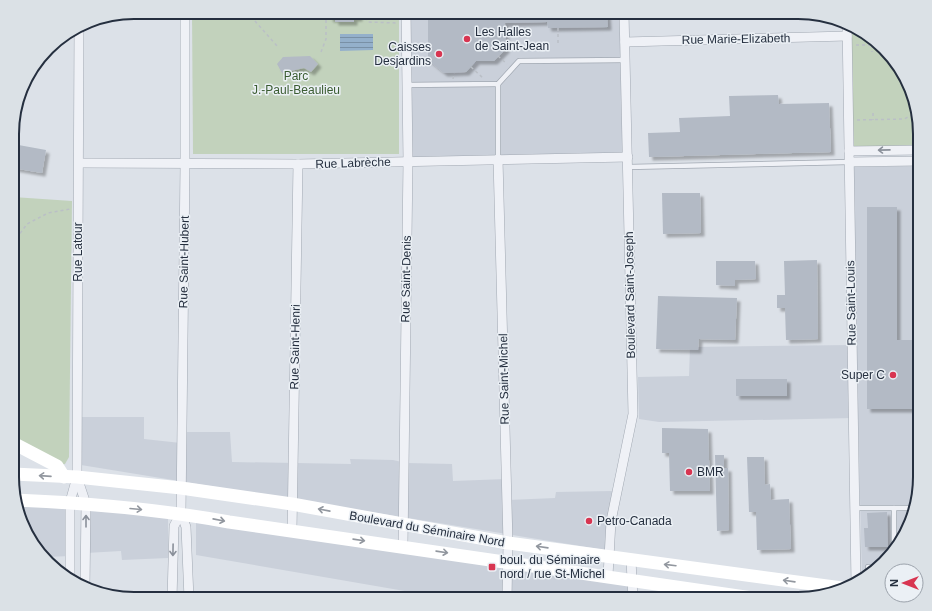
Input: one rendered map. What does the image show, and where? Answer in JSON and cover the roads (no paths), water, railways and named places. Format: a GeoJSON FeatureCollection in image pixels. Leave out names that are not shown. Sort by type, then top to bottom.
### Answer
{"type":"FeatureCollection","features":[{"type":"Feature","properties":{"kind":"main road"},"geometry":{"type":"LineString","coordinates":[[19,446],[57,466],[71,477]]}},
{"type":"Feature","properties":{"kind":"main road","name":"Boulevard du Séminaire Nord"},"geometry":{"type":"LineString","coordinates":[[19,474],[71,477],[181,488],[292,504],[508,543],[832,587]]}},
{"type":"Feature","properties":{"kind":"main road","name":"Boulevard du Séminaire Nord"},"geometry":{"type":"LineString","coordinates":[[22,500],[70,502],[181,513],[229,522],[507,561],[709,592]]}},
{"type":"Feature","properties":{"kind":"street","name":"Rue Saint-Hubert"},"geometry":{"type":"LineString","coordinates":[[185,19],[181,513],[186,527],[189,592]]}},
{"type":"Feature","properties":{"kind":"street","name":"Rue Saint-Denis"},"geometry":{"type":"LineString","coordinates":[[403,546],[408,161],[406,19]]}},
{"type":"Feature","properties":{"kind":"street","name":"Boulevard Saint-Joseph"},"geometry":{"type":"LineString","coordinates":[[608,576],[610,521],[632,414],[624,19]]}},
{"type":"Feature","properties":{"kind":"street","name":"Rue Saint-Louis"},"geometry":{"type":"LineString","coordinates":[[847,30],[856,577]]}},
{"type":"Feature","properties":{"kind":"street","name":"Rue Latour"},"geometry":{"type":"LineString","coordinates":[[70,573],[70,502],[79,163],[79,33]]}},
{"type":"Feature","properties":{"kind":"street","name":"Rue Marie-Elizabeth"},"geometry":{"type":"LineString","coordinates":[[625,42],[847,41]]}},
{"type":"Feature","properties":{"kind":"street"},"geometry":{"type":"LineString","coordinates":[[849,151],[913,150]]}},
{"type":"Feature","properties":{"kind":"street","name":"Rue Labrèche"},"geometry":{"type":"LineString","coordinates":[[79,163],[185,165],[298,164],[628,157]]}},
{"type":"Feature","properties":{"kind":"street","name":"Rue Saint-Michel"},"geometry":{"type":"LineString","coordinates":[[498,159],[508,543],[507,592]]}},
{"type":"Feature","properties":{"kind":"street"},"geometry":{"type":"LineString","coordinates":[[849,162],[913,161]]}},
{"type":"Feature","properties":{"kind":"street","name":"Rue Saint-Henri"},"geometry":{"type":"LineString","coordinates":[[292,530],[298,164]]}},
{"type":"Feature","properties":{"kind":"street","name":"Rue Latour"},"geometry":{"type":"LineString","coordinates":[[71,477],[86,504],[85,581]]}},
{"type":"Feature","properties":{"kind":"street","name":"Rue Saint-Hubert"},"geometry":{"type":"LineString","coordinates":[[172,592],[174,526],[181,513]]}},
{"type":"Feature","properties":{"kind":"street"},"geometry":{"type":"LineString","coordinates":[[70,544],[86,544]]}},
{"type":"Feature","properties":{"kind":"street"},"geometry":{"type":"LineString","coordinates":[[631,560],[632,592]]}},
{"type":"Feature","properties":{"kind":"lane"},"geometry":{"type":"LineString","coordinates":[[498,159],[498,84],[519,61],[626,60]]}},
{"type":"Feature","properties":{"kind":"lane"},"geometry":{"type":"LineString","coordinates":[[406,86],[498,84]]}},
{"type":"Feature","properties":{"kind":"lane"},"geometry":{"type":"LineString","coordinates":[[628,167],[849,162]]}},
{"type":"Feature","properties":{"kind":"lane"},"geometry":{"type":"LineString","coordinates":[[855,508],[909,508]]}},
{"type":"Feature","properties":{"kind":"lane"},"geometry":{"type":"LineString","coordinates":[[894,508],[894,541]]}},
{"type":"Feature","properties":{"kind":"water"},"geometry":{"type":"Polygon","coordinates":[[[340,34],[373,34],[373,50],[340,51],[340,34]]]}},
{"type":"Feature","properties":{"kind":"place","name":"Les Halles de Saint-Jean"},"geometry":{"type":"Point","coordinates":[467,39]}},
{"type":"Feature","properties":{"kind":"place","name":"Caisses Desjardins"},"geometry":{"type":"Point","coordinates":[439,54]}},
{"type":"Feature","properties":{"kind":"place","name":"Super C"},"geometry":{"type":"Point","coordinates":[893,375]}},
{"type":"Feature","properties":{"kind":"place","name":"BMR"},"geometry":{"type":"Point","coordinates":[689,472]}},
{"type":"Feature","properties":{"kind":"place","name":"Petro-Canada"},"geometry":{"type":"Point","coordinates":[589,521]}},
{"type":"Feature","properties":{"kind":"place","name":"boul. du Séminaire nord / rue St-Michel"},"geometry":{"type":"Point","coordinates":[492,567]}},
{"type":"Feature","properties":{"kind":"park label","name":"Parc J.-Paul-Beaulieu"},"geometry":{"type":"Point","coordinates":[296,83]}}]}
